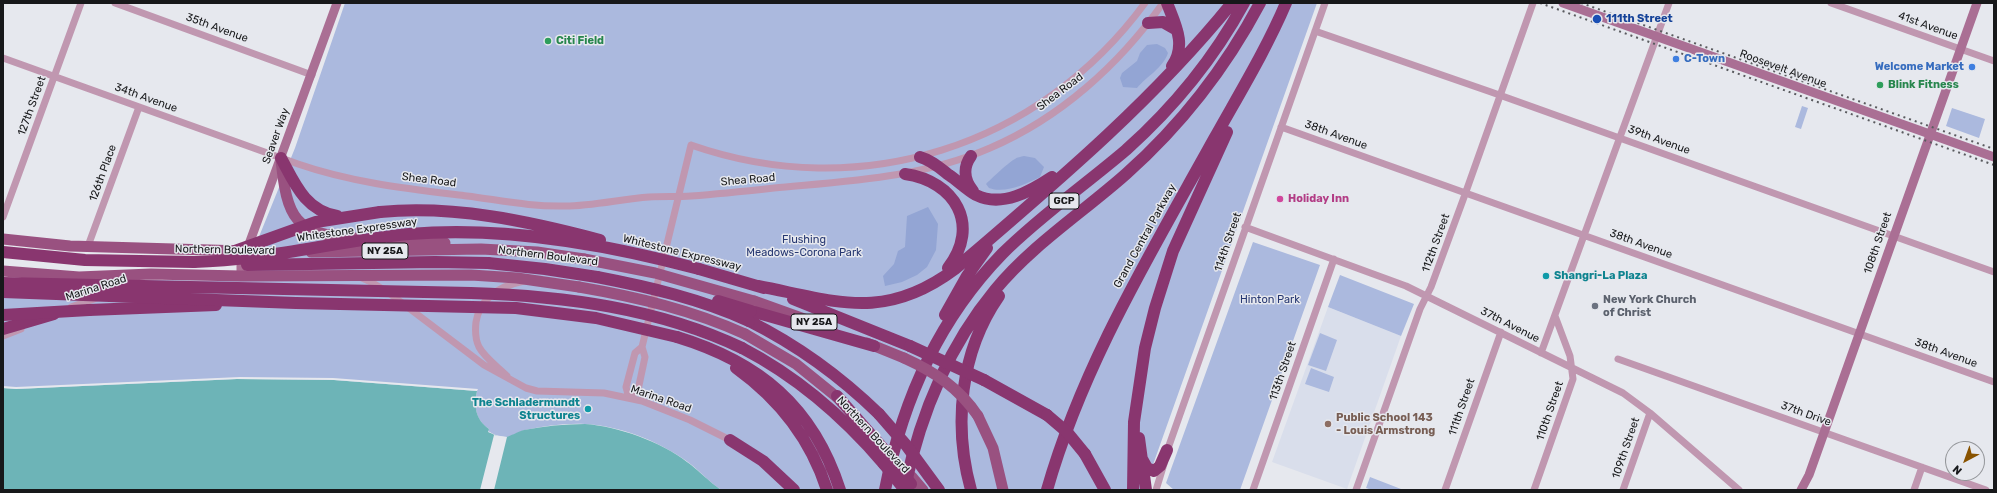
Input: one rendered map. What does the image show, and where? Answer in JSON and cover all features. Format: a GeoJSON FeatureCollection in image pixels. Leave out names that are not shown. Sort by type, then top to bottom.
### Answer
{"type":"FeatureCollection","features":[{"type":"Feature","properties":{"kind":"highway"},"geometry":{"type":"LineString","coordinates":[[1143,103],[1176,61],[1180,44],[1177,30],[1167,3]]}},
{"type":"Feature","properties":{"kind":"highway"},"geometry":{"type":"LineString","coordinates":[[758,286],[845,303],[863,304],[897,299],[933,283],[955,269],[1032,203],[1143,103],[1173,72],[1232,3]]}},
{"type":"Feature","properties":{"kind":"highway","name":"GCP"},"geometry":{"type":"LineString","coordinates":[[886,490],[894,452],[905,414],[920,376],[938,340],[976,284],[1017,240],[1130,146],[1164,114],[1206,63],[1244,3]]}},
{"type":"Feature","properties":{"kind":"highway","name":"GCP"},"geometry":{"type":"LineString","coordinates":[[909,486],[924,418],[939,381],[957,345],[995,290],[1042,242],[1125,174],[1172,128],[1222,65],[1260,3]]}},
{"type":"Feature","properties":{"kind":"highway","name":"Grand Central Parkway"},"geometry":{"type":"LineString","coordinates":[[1047,490],[1061,444],[1080,395],[1116,316],[1266,47],[1286,3]]}},
{"type":"Feature","properties":{"kind":"highway"},"geometry":{"type":"LineString","coordinates":[[1148,24],[1163,22],[1177,30]]}},
{"type":"Feature","properties":{"kind":"highway"},"geometry":{"type":"LineString","coordinates":[[1133,490],[1133,435],[1137,402],[1148,338],[1170,259],[1266,47]]}},
{"type":"Feature","properties":{"kind":"highway"},"geometry":{"type":"LineString","coordinates":[[920,157],[939,167],[978,196],[991,200],[1002,199],[1030,191],[1101,141]]}},
{"type":"Feature","properties":{"kind":"highway"},"geometry":{"type":"LineString","coordinates":[[971,156],[966,165],[965,174],[969,187],[978,196]]}},
{"type":"Feature","properties":{"kind":"highway"},"geometry":{"type":"LineString","coordinates":[[281,158],[298,190],[309,203],[324,213],[342,217]]}},
{"type":"Feature","properties":{"kind":"highway"},"geometry":{"type":"LineString","coordinates":[[905,174],[925,179],[943,189],[956,203],[962,218],[963,237],[959,251],[946,271],[933,283]]}},
{"type":"Feature","properties":{"kind":"highway"},"geometry":{"type":"LineString","coordinates":[[905,414],[912,388],[922,361],[964,281],[986,250],[1032,203]]}},
{"type":"Feature","properties":{"kind":"highway"},"geometry":{"type":"LineString","coordinates":[[243,249],[304,225],[342,217],[380,212],[434,210],[487,216],[591,238],[699,269]]}},
{"type":"Feature","properties":{"kind":"highway","name":"Whitestone Expressway"},"geometry":{"type":"LineString","coordinates":[[3,252],[85,260],[194,262],[273,256],[396,236],[462,232],[515,235],[555,240],[645,256],[699,269],[758,286]]}},
{"type":"Feature","properties":{"kind":"highway"},"geometry":{"type":"LineString","coordinates":[[971,490],[963,453],[961,426],[964,389],[971,357],[981,328],[993,305],[1042,242]]}},
{"type":"Feature","properties":{"kind":"highway"},"geometry":{"type":"LineString","coordinates":[[194,262],[280,265],[475,262],[532,267],[676,290],[874,346]]}},
{"type":"Feature","properties":{"kind":"highway"},"geometry":{"type":"LineString","coordinates":[[3,283],[472,293],[539,297],[606,306],[651,316],[696,329],[742,348],[789,376],[821,400],[853,429],[886,455]]}},
{"type":"Feature","properties":{"kind":"highway"},"geometry":{"type":"LineString","coordinates":[[758,286],[910,346],[984,380],[1047,415],[1067,432],[1085,454],[1105,490]]}},
{"type":"Feature","properties":{"kind":"highway"},"geometry":{"type":"LineString","coordinates":[[3,292],[296,303],[529,309],[596,318],[677,337],[738,365],[757,372],[775,387],[804,419],[825,453],[840,490]]}},
{"type":"Feature","properties":{"kind":"highway"},"geometry":{"type":"LineString","coordinates":[[3,315],[145,307],[296,303]]}},
{"type":"Feature","properties":{"kind":"highway"},"geometry":{"type":"LineString","coordinates":[[751,311],[786,341],[819,363],[850,387],[879,414],[906,445],[939,490]]}},
{"type":"Feature","properties":{"kind":"highway"},"geometry":{"type":"LineString","coordinates":[[3,329],[54,314]]}},
{"type":"Feature","properties":{"kind":"highway"},"geometry":{"type":"LineString","coordinates":[[738,365],[769,395],[794,425],[815,460],[827,490]]}},
{"type":"Feature","properties":{"kind":"highway"},"geometry":{"type":"LineString","coordinates":[[837,396],[886,455],[909,486]]}},
{"type":"Feature","properties":{"kind":"highway"},"geometry":{"type":"LineString","coordinates":[[1137,402],[1138,430],[1146,490]]}},
{"type":"Feature","properties":{"kind":"highway"},"geometry":{"type":"LineString","coordinates":[[730,440],[763,460],[794,490]]}},
{"type":"Feature","properties":{"kind":"highway"},"geometry":{"type":"LineString","coordinates":[[1142,458],[1147,468],[1154,471],[1160,466],[1167,450]]}},
{"type":"Feature","properties":{"kind":"highway"},"geometry":{"type":"LineString","coordinates":[[1085,454],[1096,475],[1101,490]]}},
{"type":"Feature","properties":{"kind":"highway"},"geometry":{"type":"LineString","coordinates":[[1145,475],[1155,490]]}},
{"type":"Feature","properties":{"kind":"main road","name":"Seaver Way"},"geometry":{"type":"LineString","coordinates":[[241,276],[240,268],[243,249],[281,158],[337,3]]}},
{"type":"Feature","properties":{"kind":"main road","name":"Roosevelt Avenue"},"geometry":{"type":"LineString","coordinates":[[1563,3],[1994,157]]}},
{"type":"Feature","properties":{"kind":"main road","name":"108th Street"},"geometry":{"type":"LineString","coordinates":[[1803,489],[1977,3]]}},
{"type":"Feature","properties":{"kind":"main road"},"geometry":{"type":"LineString","coordinates":[[281,158],[286,200],[295,216],[304,225],[316,232],[333,237],[420,241],[523,251]]}},
{"type":"Feature","properties":{"kind":"main road","name":"Northern Boulevard"},"geometry":{"type":"LineString","coordinates":[[3,239],[43,244],[88,246],[324,252],[468,249],[523,251],[584,259],[655,273],[751,311]]}},
{"type":"Feature","properties":{"kind":"main road","name":"Northern Boulevard"},"geometry":{"type":"LineString","coordinates":[[3,271],[80,277],[151,274],[241,276],[457,275],[532,280],[580,287],[674,308],[712,320],[745,334],[796,364],[837,396]]}},
{"type":"Feature","properties":{"kind":"main road"},"geometry":{"type":"LineString","coordinates":[[874,346],[930,370],[952,386],[978,416],[994,448],[1003,490]]}},
{"type":"Feature","properties":{"kind":"main road","name":"Northern Boulevard"},"geometry":{"type":"LineString","coordinates":[[909,486],[923,490]]}},
{"type":"Feature","properties":{"kind":"street","name":"127th Street"},"geometry":{"type":"LineString","coordinates":[[3,217],[81,3]]}},
{"type":"Feature","properties":{"kind":"street","name":"35th Avenue"},"geometry":{"type":"LineString","coordinates":[[115,3],[312,74]]}},
{"type":"Feature","properties":{"kind":"street","name":"Shea Road"},"geometry":{"type":"LineString","coordinates":[[678,196],[691,145],[749,162],[790,167],[857,166],[920,157],[960,145],[987,134],[1045,100],[1067,84],[1098,57],[1145,3]]}},
{"type":"Feature","properties":{"kind":"street","name":"Shea Road"},"geometry":{"type":"LineString","coordinates":[[281,158],[324,172],[378,184],[552,206],[576,206],[641,198],[867,179],[905,174],[939,167],[971,156],[1013,136],[1069,101],[1106,70],[1148,24],[1163,3]]}},
{"type":"Feature","properties":{"kind":"street","name":"114th Street"},"geometry":{"type":"LineString","coordinates":[[1155,490],[1167,450],[1325,3]]}},
{"type":"Feature","properties":{"kind":"street","name":"112th Street"},"geometry":{"type":"LineString","coordinates":[[1356,490],[1420,310],[1466,194],[1532,3]]}},
{"type":"Feature","properties":{"kind":"street"},"geometry":{"type":"LineString","coordinates":[[1541,353],[1669,3]]}},
{"type":"Feature","properties":{"kind":"street","name":"41st Avenue"},"geometry":{"type":"LineString","coordinates":[[1831,3],[1994,61]]}},
{"type":"Feature","properties":{"kind":"street","name":"39th Avenue"},"geometry":{"type":"LineString","coordinates":[[1315,31],[1500,95],[1994,272]]}},
{"type":"Feature","properties":{"kind":"street","name":"34th Avenue"},"geometry":{"type":"LineString","coordinates":[[3,58],[281,158]]}},
{"type":"Feature","properties":{"kind":"street","name":"126th Place"},"geometry":{"type":"LineString","coordinates":[[88,246],[139,108]]}},
{"type":"Feature","properties":{"kind":"street","name":"38th Avenue"},"geometry":{"type":"LineString","coordinates":[[1281,127],[1994,382]]}},
{"type":"Feature","properties":{"kind":"street"},"geometry":{"type":"LineString","coordinates":[[642,347],[635,353],[626,387],[629,398],[638,390],[645,358],[642,347],[678,196]]}},
{"type":"Feature","properties":{"kind":"street","name":"37th Avenue"},"geometry":{"type":"LineString","coordinates":[[1245,227],[1393,280],[1427,295],[1623,393],[1650,413],[1739,490]]}},
{"type":"Feature","properties":{"kind":"street","name":"113th Street"},"geometry":{"type":"LineString","coordinates":[[1253,490],[1334,259]]}},
{"type":"Feature","properties":{"kind":"street","name":"Marina Road"},"geometry":{"type":"LineString","coordinates":[[3,336],[54,314],[139,286],[159,281],[201,275]]}},
{"type":"Feature","properties":{"kind":"street","name":"Marina Road"},"geometry":{"type":"LineString","coordinates":[[354,276],[366,279],[382,289],[484,365],[526,388],[537,391],[590,392],[629,398],[667,410],[730,440]]}},
{"type":"Feature","properties":{"kind":"street","name":"Marina Road"},"geometry":{"type":"LineString","coordinates":[[512,380],[486,356],[480,347],[476,337],[477,319],[483,303],[494,292],[514,283],[532,280]]}},
{"type":"Feature","properties":{"kind":"street","name":"110th Street"},"geometry":{"type":"LineString","coordinates":[[1534,490],[1572,382],[1570,356],[1555,316]]}},
{"type":"Feature","properties":{"kind":"street","name":"111th Street"},"geometry":{"type":"LineString","coordinates":[[1445,490],[1501,332]]}},
{"type":"Feature","properties":{"kind":"street","name":"37th Drive"},"geometry":{"type":"LineString","coordinates":[[1618,359],[1986,490]]}},
{"type":"Feature","properties":{"kind":"street","name":"109th Street"},"geometry":{"type":"LineString","coordinates":[[1623,490],[1650,413]]}},
{"type":"Feature","properties":{"kind":"street"},"geometry":{"type":"LineString","coordinates":[[1914,490],[1922,467]]}},
{"type":"Feature","properties":{"kind":"shaded area"},"geometry":{"type":"Polygon","coordinates":[[[1157,44],[1165,48],[1168,53],[1159,68],[1137,88],[1123,87],[1120,78],[1122,73],[1137,61],[1140,53],[1147,45],[1157,44]]]}},
{"type":"Feature","properties":{"kind":"shaded area"},"geometry":{"type":"Polygon","coordinates":[[[1024,156],[1035,158],[1044,167],[1040,177],[1008,189],[995,190],[989,188],[986,184],[1000,171],[1013,160],[1024,156]]]}},
{"type":"Feature","properties":{"kind":"shaded area"},"geometry":{"type":"Polygon","coordinates":[[[928,207],[938,224],[936,250],[927,267],[917,275],[902,282],[885,286],[883,276],[894,264],[898,251],[905,247],[907,216],[928,207]]]}},
{"type":"Feature","properties":{"kind":"shaded area","name":"Public School 143 - Louis Armstrong"},"geometry":{"type":"Polygon","coordinates":[[[1328,307],[1401,336],[1347,489],[1272,462],[1328,307]]]}},
{"type":"Feature","properties":{"kind":"shaded area"},"geometry":{"type":"Polygon","coordinates":[[[237,379],[334,380],[477,391],[476,407],[478,417],[489,429],[488,432],[494,435],[506,437],[524,430],[570,424],[598,425],[611,428],[639,436],[665,448],[691,465],[722,490],[3,490],[3,388],[16,389],[237,379]]]}},
{"type":"Feature","properties":{"kind":"green space","name":"Flushing Meadows-Corona Park"},"geometry":{"type":"Polygon","coordinates":[[[345,3],[1317,3],[1144,490],[722,490],[689,463],[674,453],[650,440],[624,431],[598,425],[562,424],[525,430],[508,437],[496,435],[488,431],[489,429],[478,417],[476,407],[477,391],[334,380],[237,379],[16,389],[3,388],[3,278],[241,281],[295,148],[345,3]]]}},
{"type":"Feature","properties":{"kind":"green space"},"geometry":{"type":"Polygon","coordinates":[[[1802,106],[1808,108],[1801,129],[1795,127],[1802,106]]]}},
{"type":"Feature","properties":{"kind":"green space"},"geometry":{"type":"Polygon","coordinates":[[[1952,108],[1985,119],[1979,138],[1946,126],[1952,108]]]}},
{"type":"Feature","properties":{"kind":"green space","name":"Hinton Park"},"geometry":{"type":"Polygon","coordinates":[[[1253,242],[1320,265],[1240,490],[1174,490],[1166,483],[1253,242]]]}},
{"type":"Feature","properties":{"kind":"green space"},"geometry":{"type":"Polygon","coordinates":[[[1340,275],[1414,304],[1401,336],[1328,307],[1340,275]]]}},
{"type":"Feature","properties":{"kind":"green space"},"geometry":{"type":"Polygon","coordinates":[[[1320,333],[1337,340],[1326,371],[1308,365],[1320,333]]]}},
{"type":"Feature","properties":{"kind":"green space"},"geometry":{"type":"Polygon","coordinates":[[[1311,368],[1334,377],[1329,392],[1305,384],[1311,368]]]}},
{"type":"Feature","properties":{"kind":"green space"},"geometry":{"type":"Polygon","coordinates":[[[1370,477],[1401,489],[1372,490],[1366,488],[1370,477]]]}},
{"type":"Feature","properties":{"kind":"pier"},"geometry":{"type":"Polygon","coordinates":[[[240,377],[333,378],[478,389],[477,391],[334,380],[237,379],[16,389],[3,388],[3,386],[16,387],[240,377]]]}},
{"type":"Feature","properties":{"kind":"pier"},"geometry":{"type":"Polygon","coordinates":[[[494,435],[507,437],[494,490],[480,490],[494,435]]]}},
{"type":"Feature","properties":{"kind":"railway"},"geometry":{"type":"LineString","coordinates":[[1540,3],[1994,165]]}},
{"type":"Feature","properties":{"kind":"railway"},"geometry":{"type":"LineString","coordinates":[[1581,3],[1994,149]]}},
{"type":"Feature","properties":{"kind":"place","name":"111th Street"},"geometry":{"type":"Point","coordinates":[1597,19]}},
{"type":"Feature","properties":{"kind":"place","name":"Citi Field"},"geometry":{"type":"Point","coordinates":[548,41]}},
{"type":"Feature","properties":{"kind":"place","name":"C-Town"},"geometry":{"type":"Point","coordinates":[1676,59]}},
{"type":"Feature","properties":{"kind":"place","name":"Welcome Market"},"geometry":{"type":"Point","coordinates":[1972,67]}},
{"type":"Feature","properties":{"kind":"place","name":"Blink Fitness"},"geometry":{"type":"Point","coordinates":[1880,85]}},
{"type":"Feature","properties":{"kind":"place","name":"Holiday Inn"},"geometry":{"type":"Point","coordinates":[1280,199]}},
{"type":"Feature","properties":{"kind":"place","name":"Shangri-La Plaza"},"geometry":{"type":"Point","coordinates":[1546,276]}},
{"type":"Feature","properties":{"kind":"place","name":"New York Church of Christ"},"geometry":{"type":"Point","coordinates":[1595,306]}},
{"type":"Feature","properties":{"kind":"place","name":"The Schladermundt Structures"},"geometry":{"type":"Point","coordinates":[588,409]}},
{"type":"Feature","properties":{"kind":"place","name":"Public School 143 - Louis Armstrong"},"geometry":{"type":"Point","coordinates":[1328,424]}}]}
